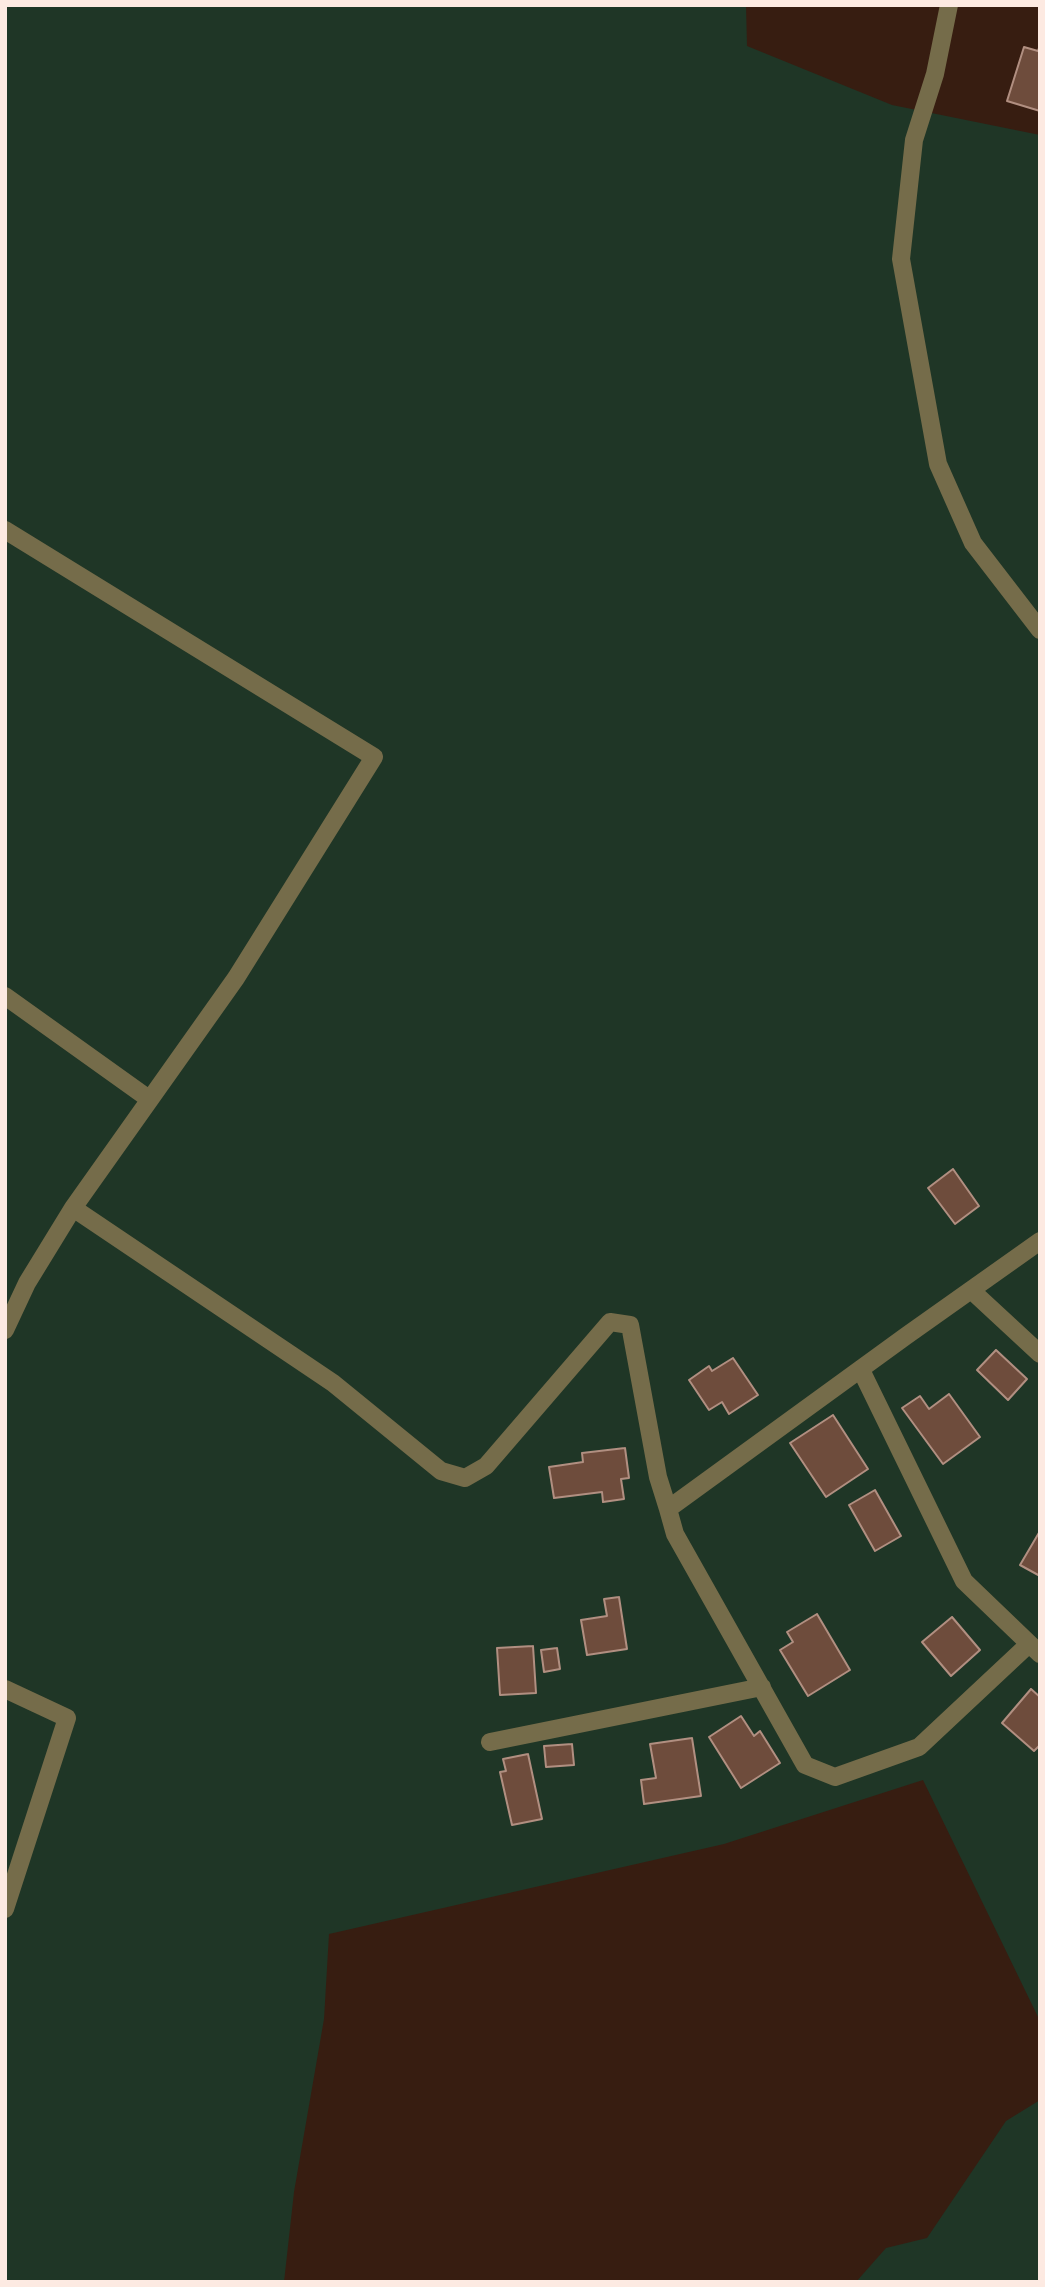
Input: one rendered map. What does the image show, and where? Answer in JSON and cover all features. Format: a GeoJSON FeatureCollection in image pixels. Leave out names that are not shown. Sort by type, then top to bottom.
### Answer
{"type":"FeatureCollection","features":[{"type":"Feature","properties":{"kind":"lane"},"geometry":{"type":"LineString","coordinates":[[949,5],[935,74],[914,140],[901,259],[938,464],[973,543],[1040,630]]}},
{"type":"Feature","properties":{"kind":"lane"},"geometry":{"type":"LineString","coordinates":[[5,530],[374,757],[236,978],[73,1208],[27,1283],[5,1331]]}},
{"type":"Feature","properties":{"kind":"lane"},"geometry":{"type":"LineString","coordinates":[[5,996],[149,1099]]}},
{"type":"Feature","properties":{"kind":"lane"},"geometry":{"type":"LineString","coordinates":[[73,1208],[333,1383],[441,1471],[465,1478],[486,1466],[610,1322],[629,1325],[657,1477],[675,1534],[805,1765],[835,1777],[919,1747],[1034,1649],[964,1581],[861,1370]]}},
{"type":"Feature","properties":{"kind":"lane"},"geometry":{"type":"LineString","coordinates":[[668,1509],[1040,1241]]}},
{"type":"Feature","properties":{"kind":"lane"},"geometry":{"type":"LineString","coordinates":[[971,1290],[1040,1354]]}},
{"type":"Feature","properties":{"kind":"lane"},"geometry":{"type":"LineString","coordinates":[[490,1742],[762,1687]]}},
{"type":"Feature","properties":{"kind":"lane"},"geometry":{"type":"LineString","coordinates":[[5,1689],[66,1718],[5,1909]]}},
{"type":"Feature","properties":{"kind":"green space"},"geometry":{"type":"Polygon","coordinates":[[[5,5],[746,5],[747,46],[892,105],[1040,135],[1040,2021],[923,1780],[724,1844],[329,1934],[324,2019],[294,2192],[284,2282],[5,2282],[5,5]]]}},
{"type":"Feature","properties":{"kind":"green space"},"geometry":{"type":"Polygon","coordinates":[[[1040,2100],[1040,2282],[856,2282],[886,2248],[927,2238],[1006,2121],[1040,2100]]]}},
{"type":"Feature","properties":{"kind":"building"},"geometry":{"type":"Polygon","coordinates":[[[1040,45],[1040,111],[1007,101],[1024,47],[1038,51],[1040,45]]]}},
{"type":"Feature","properties":{"kind":"building"},"geometry":{"type":"Polygon","coordinates":[[[953,1169],[979,1206],[955,1224],[928,1188],[953,1169]]]}},
{"type":"Feature","properties":{"kind":"building"},"geometry":{"type":"Polygon","coordinates":[[[996,1350],[1027,1379],[1008,1400],[977,1370],[996,1350]]]}},
{"type":"Feature","properties":{"kind":"building"},"geometry":{"type":"Polygon","coordinates":[[[733,1358],[758,1395],[729,1414],[722,1402],[709,1410],[689,1380],[709,1366],[712,1371],[733,1358]]]}},
{"type":"Feature","properties":{"kind":"building"},"geometry":{"type":"Polygon","coordinates":[[[949,1394],[980,1437],[943,1464],[902,1408],[920,1396],[929,1409],[949,1394]]]}},
{"type":"Feature","properties":{"kind":"building"},"geometry":{"type":"Polygon","coordinates":[[[833,1415],[868,1469],[826,1497],[790,1443],[833,1415]]]}},
{"type":"Feature","properties":{"kind":"building"},"geometry":{"type":"Polygon","coordinates":[[[625,1448],[629,1478],[621,1479],[624,1499],[603,1502],[602,1492],[554,1498],[549,1467],[583,1462],[582,1453],[625,1448]]]}},
{"type":"Feature","properties":{"kind":"building"},"geometry":{"type":"Polygon","coordinates":[[[875,1490],[901,1536],[875,1551],[849,1505],[875,1490]]]}},
{"type":"Feature","properties":{"kind":"building"},"geometry":{"type":"Polygon","coordinates":[[[1040,1531],[1040,1576],[1020,1565],[1040,1531]]]}},
{"type":"Feature","properties":{"kind":"building"},"geometry":{"type":"Polygon","coordinates":[[[619,1597],[627,1649],[587,1655],[581,1620],[607,1616],[604,1599],[619,1597]]]}},
{"type":"Feature","properties":{"kind":"building"},"geometry":{"type":"Polygon","coordinates":[[[817,1614],[850,1670],[808,1696],[780,1650],[793,1642],[787,1632],[817,1614]]]}},
{"type":"Feature","properties":{"kind":"building"},"geometry":{"type":"Polygon","coordinates":[[[952,1617],[980,1650],[951,1676],[922,1642],[952,1617]]]}},
{"type":"Feature","properties":{"kind":"building"},"geometry":{"type":"Polygon","coordinates":[[[533,1646],[536,1693],[500,1695],[497,1648],[533,1646]]]}},
{"type":"Feature","properties":{"kind":"building"},"geometry":{"type":"Polygon","coordinates":[[[557,1648],[560,1669],[544,1672],[541,1650],[557,1648]]]}},
{"type":"Feature","properties":{"kind":"building"},"geometry":{"type":"Polygon","coordinates":[[[1031,1689],[1040,1697],[1040,1745],[1034,1751],[1002,1723],[1031,1689]]]}},
{"type":"Feature","properties":{"kind":"building"},"geometry":{"type":"Polygon","coordinates":[[[741,1716],[754,1736],[760,1731],[780,1763],[741,1788],[709,1737],[741,1716]]]}},
{"type":"Feature","properties":{"kind":"building"},"geometry":{"type":"Polygon","coordinates":[[[692,1738],[701,1796],[644,1804],[641,1780],[656,1778],[650,1744],[692,1738]]]}},
{"type":"Feature","properties":{"kind":"building"},"geometry":{"type":"Polygon","coordinates":[[[572,1744],[574,1765],[546,1767],[544,1746],[572,1744]]]}},
{"type":"Feature","properties":{"kind":"building"},"geometry":{"type":"Polygon","coordinates":[[[528,1754],[542,1819],[512,1825],[500,1772],[506,1771],[503,1759],[528,1754]]]}}]}
